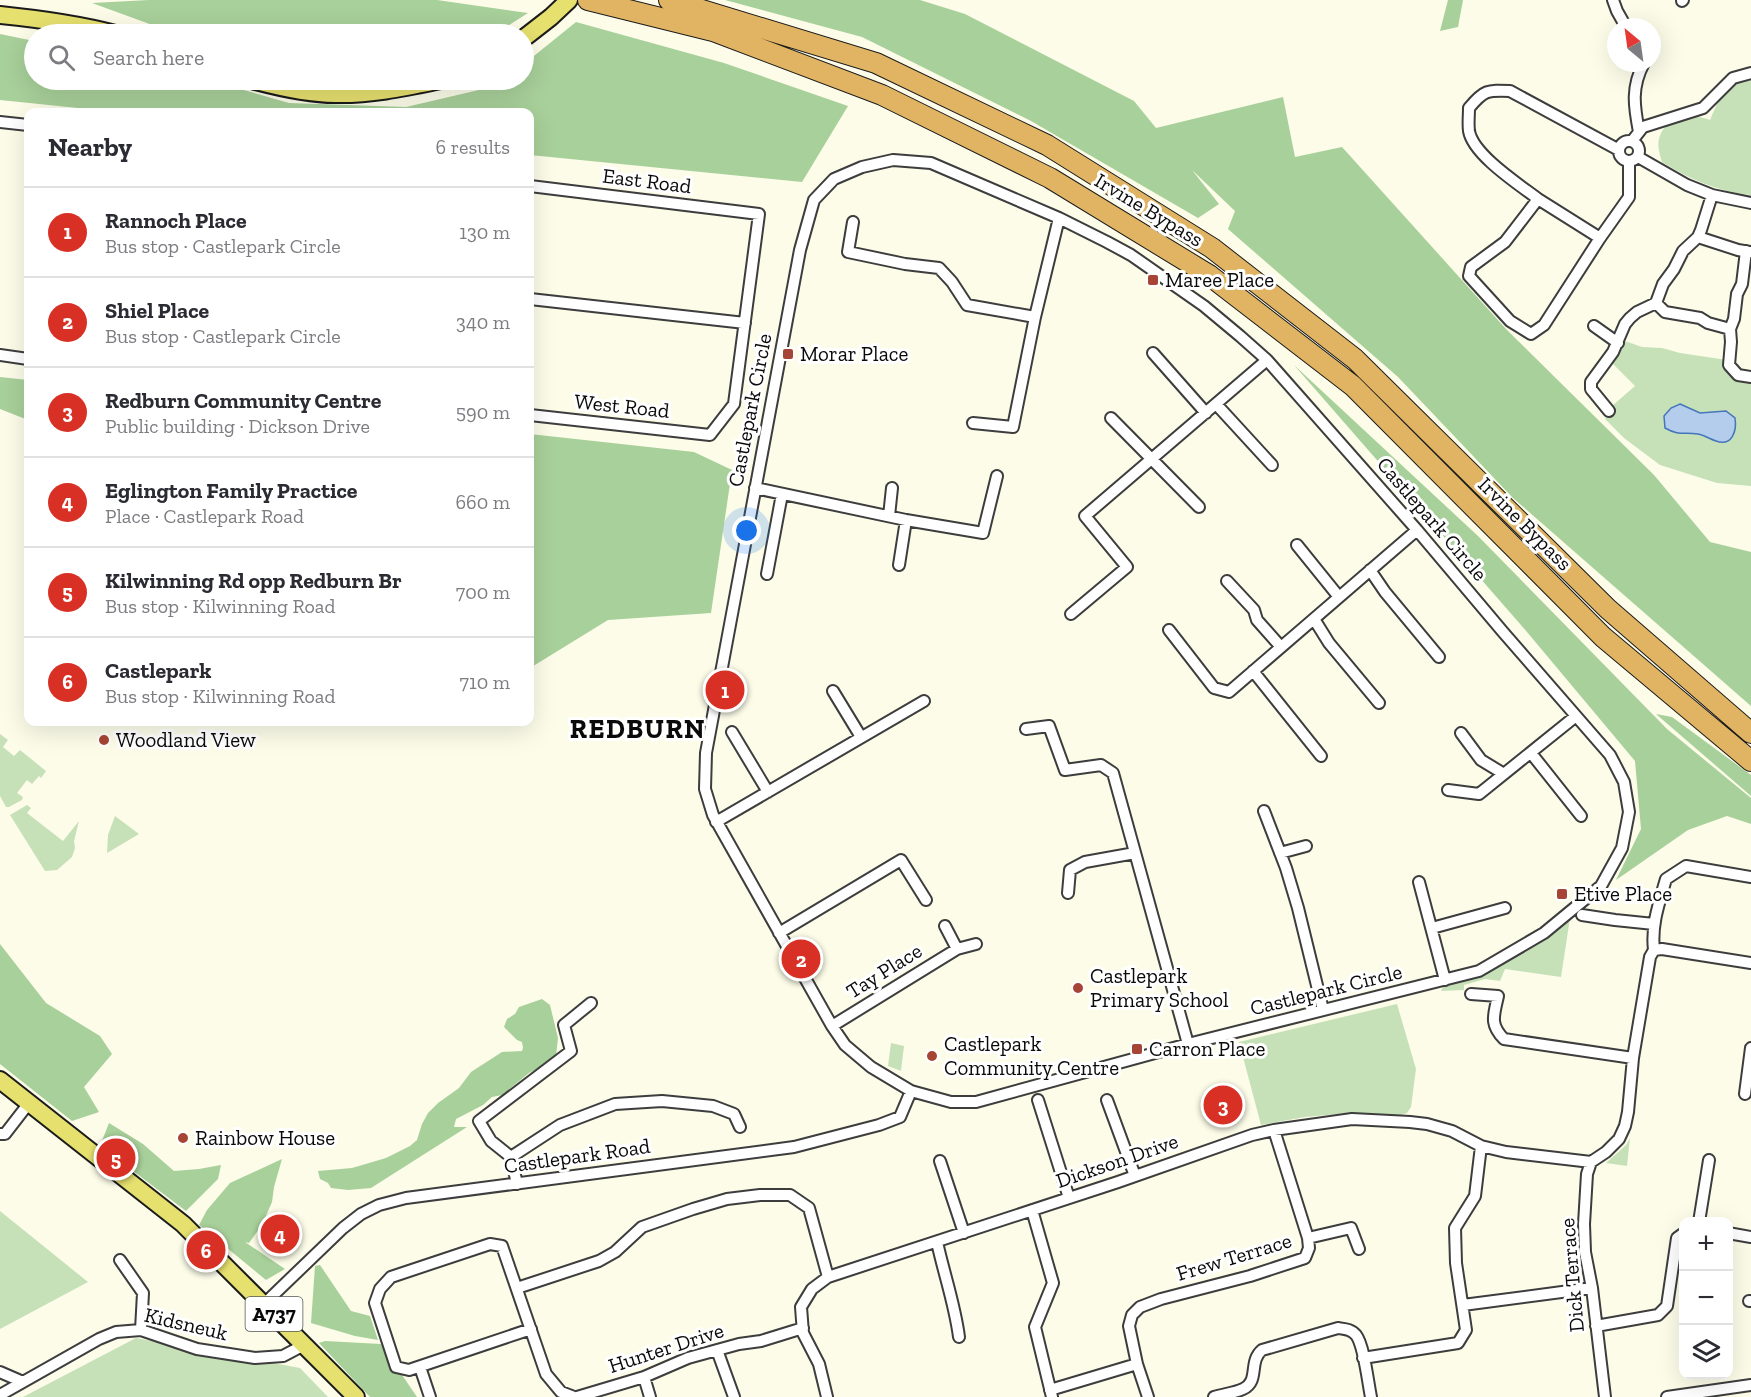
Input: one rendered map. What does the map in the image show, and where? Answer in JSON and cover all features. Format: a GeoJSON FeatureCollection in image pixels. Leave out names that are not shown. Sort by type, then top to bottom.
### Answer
{"type":"FeatureCollection","features":[{"type":"Feature","properties":{"kind":"highway","name":"Irvine Bypass"},"geometry":{"type":"LineString","coordinates":[[588,0],[713,31],[882,95],[1050,178],[1209,275],[1353,386],[1603,637],[1751,760]]}},
{"type":"Feature","properties":{"kind":"highway","name":"Irvine Bypass"},"geometry":{"type":"LineString","coordinates":[[669,0],[876,63],[1047,145],[1212,248],[1355,359],[1608,609],[1751,733]]}},
{"type":"Feature","properties":{"kind":"main road"},"geometry":{"type":"LineString","coordinates":[[534,30],[569,0]]}},
{"type":"Feature","properties":{"kind":"main road"},"geometry":{"type":"LineString","coordinates":[[0,15],[68,24]]}},
{"type":"Feature","properties":{"kind":"main road"},"geometry":{"type":"LineString","coordinates":[[302,90],[335,94],[394,90]]}},
{"type":"Feature","properties":{"kind":"main road","name":"A737"},"geometry":{"type":"LineString","coordinates":[[0,1080],[183,1224],[356,1397]]}},
{"type":"Feature","properties":{"kind":"street"},"geometry":{"type":"LineString","coordinates":[[1613,0],[1621,18]]}},
{"type":"Feature","properties":{"kind":"street"},"geometry":{"type":"LineString","coordinates":[[1538,199],[1504,242],[1471,267],[1469,276],[1510,321],[1531,334],[1544,325],[1600,237],[1629,197],[1633,159],[1639,147],[1635,136],[1634,89],[1639,72]]}},
{"type":"Feature","properties":{"kind":"street"},"geometry":{"type":"LineString","coordinates":[[1619,150],[1625,141],[1635,136],[1643,127],[1703,108],[1733,78],[1751,73]]}},
{"type":"Feature","properties":{"kind":"street"},"geometry":{"type":"LineString","coordinates":[[1600,237],[1538,199],[1491,163],[1474,144],[1469,133],[1469,108],[1480,95],[1492,90],[1510,91],[1619,150],[1621,156],[1633,159],[1713,195],[1751,203]]}},
{"type":"Feature","properties":{"kind":"street"},"geometry":{"type":"LineString","coordinates":[[0,122],[24,125]]}},
{"type":"Feature","properties":{"kind":"street","name":"Castlepark Circle"},"geometry":{"type":"LineString","coordinates":[[893,160],[932,164],[1059,218],[1131,255],[1204,306],[1267,360],[1610,754],[1624,782],[1629,812],[1622,848],[1601,886],[1544,933],[1479,971],[1188,1044],[976,1102],[951,1102],[911,1091],[871,1067],[845,1045],[832,1026],[716,822],[705,789],[706,753],[755,488],[800,250],[814,200],[834,179],[862,167],[893,160]]}},
{"type":"Feature","properties":{"kind":"street","name":"East Road"},"geometry":{"type":"LineString","coordinates":[[534,186],[759,214],[745,323]]}},
{"type":"Feature","properties":{"kind":"street"},"geometry":{"type":"LineString","coordinates":[[1609,411],[1593,392],[1590,386],[1592,380],[1618,344],[1625,324],[1637,312],[1656,303],[1667,276],[1674,269],[1683,251],[1698,237],[1713,195]]}},
{"type":"Feature","properties":{"kind":"street"},"geometry":{"type":"LineString","coordinates":[[973,423],[1013,427],[1035,317],[1059,218]]}},
{"type":"Feature","properties":{"kind":"street"},"geometry":{"type":"LineString","coordinates":[[853,222],[848,252],[905,264],[939,268],[952,282],[967,305],[1035,317]]}},
{"type":"Feature","properties":{"kind":"street"},"geometry":{"type":"LineString","coordinates":[[1698,237],[1738,250],[1749,251],[1730,329],[1729,365],[1738,375],[1751,377]]}},
{"type":"Feature","properties":{"kind":"street"},"geometry":{"type":"LineString","coordinates":[[534,299],[745,323]]}},
{"type":"Feature","properties":{"kind":"street"},"geometry":{"type":"LineString","coordinates":[[1656,303],[1665,312],[1700,318],[1708,323],[1730,329]]}},
{"type":"Feature","properties":{"kind":"street","name":"West Road"},"geometry":{"type":"LineString","coordinates":[[534,415],[710,435],[734,404],[745,323]]}},
{"type":"Feature","properties":{"kind":"street"},"geometry":{"type":"LineString","coordinates":[[1594,326],[1618,344]]}},
{"type":"Feature","properties":{"kind":"street"},"geometry":{"type":"LineString","coordinates":[[1153,352],[1206,413]]}},
{"type":"Feature","properties":{"kind":"street"},"geometry":{"type":"LineString","coordinates":[[0,356],[24,359]]}},
{"type":"Feature","properties":{"kind":"street"},"geometry":{"type":"LineString","coordinates":[[1071,614],[1127,567],[1086,516],[1267,360]]}},
{"type":"Feature","properties":{"kind":"street"},"geometry":{"type":"LineString","coordinates":[[1216,404],[1272,465]]}},
{"type":"Feature","properties":{"kind":"street"},"geometry":{"type":"LineString","coordinates":[[1111,418],[1199,507]]}},
{"type":"Feature","properties":{"kind":"street"},"geometry":{"type":"LineString","coordinates":[[755,488],[906,520],[983,533],[997,476]]}},
{"type":"Feature","properties":{"kind":"street"},"geometry":{"type":"LineString","coordinates":[[889,516],[892,488]]}},
{"type":"Feature","properties":{"kind":"street"},"geometry":{"type":"LineString","coordinates":[[767,574],[782,494]]}},
{"type":"Feature","properties":{"kind":"street"},"geometry":{"type":"LineString","coordinates":[[899,565],[906,520]]}},
{"type":"Feature","properties":{"kind":"street"},"geometry":{"type":"LineString","coordinates":[[1169,630],[1215,688],[1228,692],[1417,530]]}},
{"type":"Feature","properties":{"kind":"street"},"geometry":{"type":"LineString","coordinates":[[1297,544],[1339,597]]}},
{"type":"Feature","properties":{"kind":"street"},"geometry":{"type":"LineString","coordinates":[[1370,570],[1385,592],[1439,657]]}},
{"type":"Feature","properties":{"kind":"street"},"geometry":{"type":"LineString","coordinates":[[1227,581],[1254,610],[1257,620],[1281,647]]}},
{"type":"Feature","properties":{"kind":"street"},"geometry":{"type":"LineString","coordinates":[[1314,619],[1329,643],[1379,703]]}},
{"type":"Feature","properties":{"kind":"street"},"geometry":{"type":"LineString","coordinates":[[1253,671],[1321,756]]}},
{"type":"Feature","properties":{"kind":"street"},"geometry":{"type":"LineString","coordinates":[[833,691],[861,737]]}},
{"type":"Feature","properties":{"kind":"street"},"geometry":{"type":"LineString","coordinates":[[716,822],[924,701]]}},
{"type":"Feature","properties":{"kind":"street"},"geometry":{"type":"LineString","coordinates":[[1448,790],[1479,794],[1576,716]]}},
{"type":"Feature","properties":{"kind":"street"},"geometry":{"type":"LineString","coordinates":[[1026,729],[1049,726],[1065,770],[1101,765],[1113,773],[1188,1044]]}},
{"type":"Feature","properties":{"kind":"street"},"geometry":{"type":"LineString","coordinates":[[732,732],[768,792]]}},
{"type":"Feature","properties":{"kind":"street"},"geometry":{"type":"LineString","coordinates":[[1461,733],[1481,760],[1504,774]]}},
{"type":"Feature","properties":{"kind":"street"},"geometry":{"type":"LineString","coordinates":[[1531,753],[1581,816]]}},
{"type":"Feature","properties":{"kind":"street"},"geometry":{"type":"LineString","coordinates":[[1264,810],[1298,908],[1323,1011]]}},
{"type":"Feature","properties":{"kind":"street"},"geometry":{"type":"LineString","coordinates":[[1280,853],[1306,846]]}},
{"type":"Feature","properties":{"kind":"street"},"geometry":{"type":"LineString","coordinates":[[1068,893],[1070,870],[1085,862],[1135,853]]}},
{"type":"Feature","properties":{"kind":"street"},"geometry":{"type":"LineString","coordinates":[[779,933],[901,860],[926,900]]}},
{"type":"Feature","properties":{"kind":"street"},"geometry":{"type":"LineString","coordinates":[[1592,1162],[1606,1152],[1619,1138],[1628,1112],[1650,957],[1654,950],[1653,924],[1666,879],[1686,867],[1751,877]]}},
{"type":"Feature","properties":{"kind":"street"},"geometry":{"type":"LineString","coordinates":[[1419,882],[1445,980]]}},
{"type":"Feature","properties":{"kind":"street"},"geometry":{"type":"LineString","coordinates":[[1432,928],[1505,908]]}},
{"type":"Feature","properties":{"kind":"street"},"geometry":{"type":"LineString","coordinates":[[1582,915],[1653,924]]}},
{"type":"Feature","properties":{"kind":"street"},"geometry":{"type":"LineString","coordinates":[[945,926],[957,949]]}},
{"type":"Feature","properties":{"kind":"street","name":"Tay Place"},"geometry":{"type":"LineString","coordinates":[[832,1026],[957,949],[976,944]]}},
{"type":"Feature","properties":{"kind":"street"},"geometry":{"type":"LineString","coordinates":[[1654,950],[1662,949],[1751,963]]}},
{"type":"Feature","properties":{"kind":"street"},"geometry":{"type":"LineString","coordinates":[[1471,993],[1498,996],[1493,1020],[1497,1032],[1504,1040],[1634,1058]]}},
{"type":"Feature","properties":{"kind":"street"},"geometry":{"type":"LineString","coordinates":[[517,1184],[511,1157],[491,1141],[479,1121],[571,1051],[564,1025],[591,1004]]}},
{"type":"Feature","properties":{"kind":"street"},"geometry":{"type":"LineString","coordinates":[[1745,1094],[1751,1051]]}},
{"type":"Feature","properties":{"kind":"street","name":"Castlepark Road"},"geometry":{"type":"LineString","coordinates":[[264,1304],[343,1228],[379,1204],[406,1198],[794,1147],[879,1125],[900,1117],[911,1091]]}},
{"type":"Feature","properties":{"kind":"street"},"geometry":{"type":"LineString","coordinates":[[1038,1100],[1069,1198]]}},
{"type":"Feature","properties":{"kind":"street"},"geometry":{"type":"LineString","coordinates":[[1107,1100],[1135,1176]]}},
{"type":"Feature","properties":{"kind":"street"},"geometry":{"type":"LineString","coordinates":[[511,1157],[560,1125],[615,1104],[662,1101],[713,1106],[734,1114],[740,1127]]}},
{"type":"Feature","properties":{"kind":"street"},"geometry":{"type":"LineString","coordinates":[[0,1134],[4,1134],[29,1103]]}},
{"type":"Feature","properties":{"kind":"street","name":"Dickson Drive"},"geometry":{"type":"LineString","coordinates":[[826,1397],[819,1364],[803,1333],[801,1307],[812,1289],[828,1278],[1252,1135],[1352,1119],[1410,1122],[1452,1131],[1481,1146],[1506,1152],[1592,1162]]}},
{"type":"Feature","properties":{"kind":"street","name":"Frew Terrace"},"geometry":{"type":"LineString","coordinates":[[1148,1397],[1137,1364],[1129,1326],[1132,1315],[1140,1307],[1305,1258],[1309,1248],[1308,1238],[1274,1130]]}},
{"type":"Feature","properties":{"kind":"street"},"geometry":{"type":"LineString","coordinates":[[1363,1358],[1458,1343],[1466,1330],[1456,1263],[1455,1228],[1475,1196],[1481,1146]]}},
{"type":"Feature","properties":{"kind":"street"},"geometry":{"type":"LineString","coordinates":[[1700,1217],[1709,1160]]}},
{"type":"Feature","properties":{"kind":"street"},"geometry":{"type":"LineString","coordinates":[[940,1161],[964,1233]]}},
{"type":"Feature","properties":{"kind":"street","name":"Dick Terrace"},"geometry":{"type":"LineString","coordinates":[[1592,1162],[1587,1174],[1585,1252],[1592,1288],[1605,1397]]}},
{"type":"Feature","properties":{"kind":"street"},"geometry":{"type":"LineString","coordinates":[[517,1288],[599,1261],[615,1252],[642,1227],[727,1199],[760,1195],[790,1195],[809,1208],[828,1278]]}},
{"type":"Feature","properties":{"kind":"street"},"geometry":{"type":"LineString","coordinates":[[1032,1210],[1053,1283],[1035,1327],[1051,1394],[1137,1364]]}},
{"type":"Feature","properties":{"kind":"street"},"geometry":{"type":"LineString","coordinates":[[1308,1238],[1351,1227],[1359,1249]]}},
{"type":"Feature","properties":{"kind":"street"},"geometry":{"type":"LineString","coordinates":[[1733,1234],[1751,1237]]}},
{"type":"Feature","properties":{"kind":"street"},"geometry":{"type":"LineString","coordinates":[[1596,1326],[1658,1315],[1662,1312],[1667,1306],[1679,1236]]}},
{"type":"Feature","properties":{"kind":"street"},"geometry":{"type":"LineString","coordinates":[[937,1242],[956,1316],[959,1337]]}},
{"type":"Feature","properties":{"kind":"street","name":"Hunter Drive"},"geometry":{"type":"LineString","coordinates":[[420,1367],[409,1370],[396,1367],[375,1304],[380,1289],[391,1277],[490,1244],[502,1246],[546,1374],[561,1392],[569,1396],[644,1377],[688,1358],[803,1328]]}},
{"type":"Feature","properties":{"kind":"street"},"geometry":{"type":"LineString","coordinates":[[120,1260],[143,1293],[141,1330]]}},
{"type":"Feature","properties":{"kind":"street"},"geometry":{"type":"LineString","coordinates":[[1463,1305],[1592,1288]]}},
{"type":"Feature","properties":{"kind":"street"},"geometry":{"type":"LineString","coordinates":[[1214,1397],[1244,1389],[1251,1383],[1253,1364],[1256,1355],[1262,1350],[1338,1328],[1350,1329],[1356,1335],[1371,1397]]}},
{"type":"Feature","properties":{"kind":"street"},"geometry":{"type":"LineString","coordinates":[[430,1397],[420,1367],[531,1329]]}},
{"type":"Feature","properties":{"kind":"street","name":"Kidsneuk"},"geometry":{"type":"LineString","coordinates":[[0,1395],[99,1339],[116,1332],[141,1330],[197,1349],[255,1358],[284,1356],[304,1345]]}},
{"type":"Feature","properties":{"kind":"street"},"geometry":{"type":"LineString","coordinates":[[717,1350],[734,1397]]}},
{"type":"Feature","properties":{"kind":"street"},"geometry":{"type":"LineString","coordinates":[[0,1372],[23,1382]]}},
{"type":"Feature","properties":{"kind":"street"},"geometry":{"type":"LineString","coordinates":[[644,1377],[651,1397]]}},
{"type":"Feature","properties":{"kind":"street"},"geometry":{"type":"LineString","coordinates":[[1667,1397],[1751,1386]]}},
{"type":"Feature","properties":{"kind":"green space"},"geometry":{"type":"Polygon","coordinates":[[[149,0],[437,0],[528,13],[511,24],[150,24],[92,3],[149,0]]]}},
{"type":"Feature","properties":{"kind":"green space"},"geometry":{"type":"Polygon","coordinates":[[[725,0],[920,0],[965,14],[1134,101],[1156,128],[1283,97],[1295,157],[1342,147],[1506,329],[1654,475],[1710,542],[1751,552],[1751,706],[1513,498],[1398,377],[1228,229],[1235,211],[1192,170],[1219,204],[1198,218],[1031,121],[862,37],[725,0]]]}},
{"type":"Feature","properties":{"kind":"green space"},"geometry":{"type":"Polygon","coordinates":[[[1448,0],[1463,0],[1458,27],[1440,31],[1448,0]]]}},
{"type":"Feature","properties":{"kind":"green space"},"geometry":{"type":"Polygon","coordinates":[[[576,22],[724,63],[848,106],[802,182],[534,155],[534,108],[78,108],[0,100],[0,34],[24,39],[24,90],[244,90],[289,103],[406,107],[479,90],[534,90],[534,56],[576,22]]]}},
{"type":"Feature","properties":{"kind":"green space"},"geometry":{"type":"Polygon","coordinates":[[[1751,76],[1751,195],[1705,184],[1662,162],[1658,142],[1667,126],[1673,121],[1687,117],[1695,116],[1710,120],[1724,92],[1735,83],[1751,76]]]}},
{"type":"Feature","properties":{"kind":"green space"},"geometry":{"type":"Polygon","coordinates":[[[1625,341],[1642,347],[1662,348],[1727,360],[1747,382],[1751,383],[1751,486],[1717,483],[1660,465],[1624,438],[1605,419],[1612,412],[1612,406],[1635,386],[1611,362],[1625,341]]]}},
{"type":"Feature","properties":{"kind":"green space"},"geometry":{"type":"Polygon","coordinates":[[[1294,365],[1478,536],[1667,729],[1751,798],[1751,824],[1727,816],[1688,830],[1616,880],[1641,829],[1635,761],[1527,632],[1294,365]]]}},
{"type":"Feature","properties":{"kind":"green space"},"geometry":{"type":"Polygon","coordinates":[[[0,377],[24,380],[24,418],[0,409],[0,377]]]}},
{"type":"Feature","properties":{"kind":"green space"},"geometry":{"type":"Polygon","coordinates":[[[534,434],[694,452],[732,470],[711,613],[608,620],[534,666],[534,434]]]}},
{"type":"Feature","properties":{"kind":"green space"},"geometry":{"type":"Polygon","coordinates":[[[1656,714],[1672,717],[1751,775],[1751,796],[1656,714]]]}},
{"type":"Feature","properties":{"kind":"green space"},"geometry":{"type":"Polygon","coordinates":[[[0,734],[8,740],[3,747],[14,756],[20,750],[46,771],[32,784],[27,780],[17,793],[23,797],[22,800],[9,807],[6,807],[0,796],[0,734]]]}},
{"type":"Feature","properties":{"kind":"green space"},"geometry":{"type":"Polygon","coordinates":[[[27,805],[31,808],[27,813],[63,841],[79,821],[72,857],[57,870],[45,871],[10,815],[27,805]]]}},
{"type":"Feature","properties":{"kind":"green space"},"geometry":{"type":"Polygon","coordinates":[[[115,816],[139,834],[107,853],[108,835],[115,816]]]}},
{"type":"Feature","properties":{"kind":"green space"},"geometry":{"type":"Polygon","coordinates":[[[1570,918],[1561,977],[1505,969],[1500,981],[1485,979],[1464,985],[1464,990],[1441,991],[1445,983],[1476,977],[1517,955],[1570,918]]]}},
{"type":"Feature","properties":{"kind":"green space"},"geometry":{"type":"Polygon","coordinates":[[[0,944],[46,1003],[100,1036],[112,1054],[84,1087],[99,1112],[72,1121],[0,1064],[0,944]]]}},
{"type":"Feature","properties":{"kind":"green space"},"geometry":{"type":"Polygon","coordinates":[[[542,999],[550,1005],[558,1038],[556,1056],[545,1065],[529,1073],[502,1095],[492,1097],[483,1105],[456,1119],[454,1127],[467,1127],[371,1188],[348,1190],[331,1188],[328,1183],[320,1179],[318,1171],[352,1168],[386,1158],[410,1146],[417,1140],[428,1113],[459,1088],[471,1072],[502,1052],[522,1051],[522,1042],[504,1027],[507,1019],[515,1014],[519,1007],[542,999]]]}},
{"type":"Feature","properties":{"kind":"green space"},"geometry":{"type":"Polygon","coordinates":[[[1397,1004],[1416,1069],[1411,1107],[1407,1113],[1401,1115],[1349,1113],[1305,1117],[1261,1125],[1239,1042],[1397,1004]]]}},
{"type":"Feature","properties":{"kind":"green space"},"geometry":{"type":"Polygon","coordinates":[[[891,1043],[904,1046],[901,1071],[888,1066],[891,1043]]]}},
{"type":"Feature","properties":{"kind":"green space"},"geometry":{"type":"Polygon","coordinates":[[[109,1123],[143,1144],[174,1171],[221,1165],[218,1179],[186,1211],[100,1146],[109,1123]]]}},
{"type":"Feature","properties":{"kind":"green space"},"geometry":{"type":"Polygon","coordinates":[[[1630,1138],[1627,1166],[1606,1163],[1626,1145],[1630,1138]]]}},
{"type":"Feature","properties":{"kind":"green space"},"geometry":{"type":"Polygon","coordinates":[[[282,1159],[272,1202],[262,1225],[249,1243],[245,1242],[285,1269],[266,1280],[199,1225],[207,1210],[230,1183],[282,1159]]]}},
{"type":"Feature","properties":{"kind":"green space"},"geometry":{"type":"Polygon","coordinates":[[[0,1211],[88,1282],[0,1329],[0,1211]]]}},
{"type":"Feature","properties":{"kind":"green space"},"geometry":{"type":"Polygon","coordinates":[[[320,1265],[351,1311],[370,1316],[378,1340],[311,1323],[315,1266],[320,1265]]]}},
{"type":"Feature","properties":{"kind":"green space"},"geometry":{"type":"Polygon","coordinates":[[[136,1338],[300,1368],[328,1397],[23,1397],[136,1338]]]}},
{"type":"Feature","properties":{"kind":"green space"},"geometry":{"type":"Polygon","coordinates":[[[325,1341],[381,1344],[417,1397],[370,1397],[319,1343],[325,1341]]]}},
{"type":"Feature","properties":{"kind":"water"},"geometry":{"type":"Polygon","coordinates":[[[1680,404],[1700,413],[1726,411],[1735,418],[1734,433],[1730,440],[1721,442],[1693,433],[1678,433],[1665,428],[1664,416],[1671,408],[1680,404]]]}},
{"type":"Feature","properties":{"kind":"place","name":"Maree Place"},"geometry":{"type":"Point","coordinates":[1153,280]}},
{"type":"Feature","properties":{"kind":"place","name":"Morar Place"},"geometry":{"type":"Point","coordinates":[788,354]}},
{"type":"Feature","properties":{"kind":"place","name":"Rannoch Place"},"geometry":{"type":"Point","coordinates":[725,690]}},
{"type":"Feature","properties":{"kind":"place","name":"Woodland View"},"geometry":{"type":"Point","coordinates":[104,740]}},
{"type":"Feature","properties":{"kind":"place","name":"Etive Place"},"geometry":{"type":"Point","coordinates":[1562,894]}},
{"type":"Feature","properties":{"kind":"place","name":"Shiel Place"},"geometry":{"type":"Point","coordinates":[801,959]}},
{"type":"Feature","properties":{"kind":"place","name":"Castlepark Primary School"},"geometry":{"type":"Point","coordinates":[1078,988]}},
{"type":"Feature","properties":{"kind":"place","name":"Carron Place"},"geometry":{"type":"Point","coordinates":[1137,1049]}},
{"type":"Feature","properties":{"kind":"place","name":"Castlepark Community Centre"},"geometry":{"type":"Point","coordinates":[932,1056]}},
{"type":"Feature","properties":{"kind":"place","name":"Redburn Community Centre"},"geometry":{"type":"Point","coordinates":[1223,1105]}},
{"type":"Feature","properties":{"kind":"place","name":"Rainbow House"},"geometry":{"type":"Point","coordinates":[183,1138]}},
{"type":"Feature","properties":{"kind":"place","name":"Kilwinning Rd opp Redburn Br"},"geometry":{"type":"Point","coordinates":[116,1158]}},
{"type":"Feature","properties":{"kind":"place","name":"Eglington Family Practice"},"geometry":{"type":"Point","coordinates":[280,1234]}},
{"type":"Feature","properties":{"kind":"place","name":"Castlepark"},"geometry":{"type":"Point","coordinates":[206,1250]}},
{"type":"Feature","properties":{"kind":"district","name":"REDBURN"},"geometry":{"type":"Point","coordinates":[638,729]}}]}
